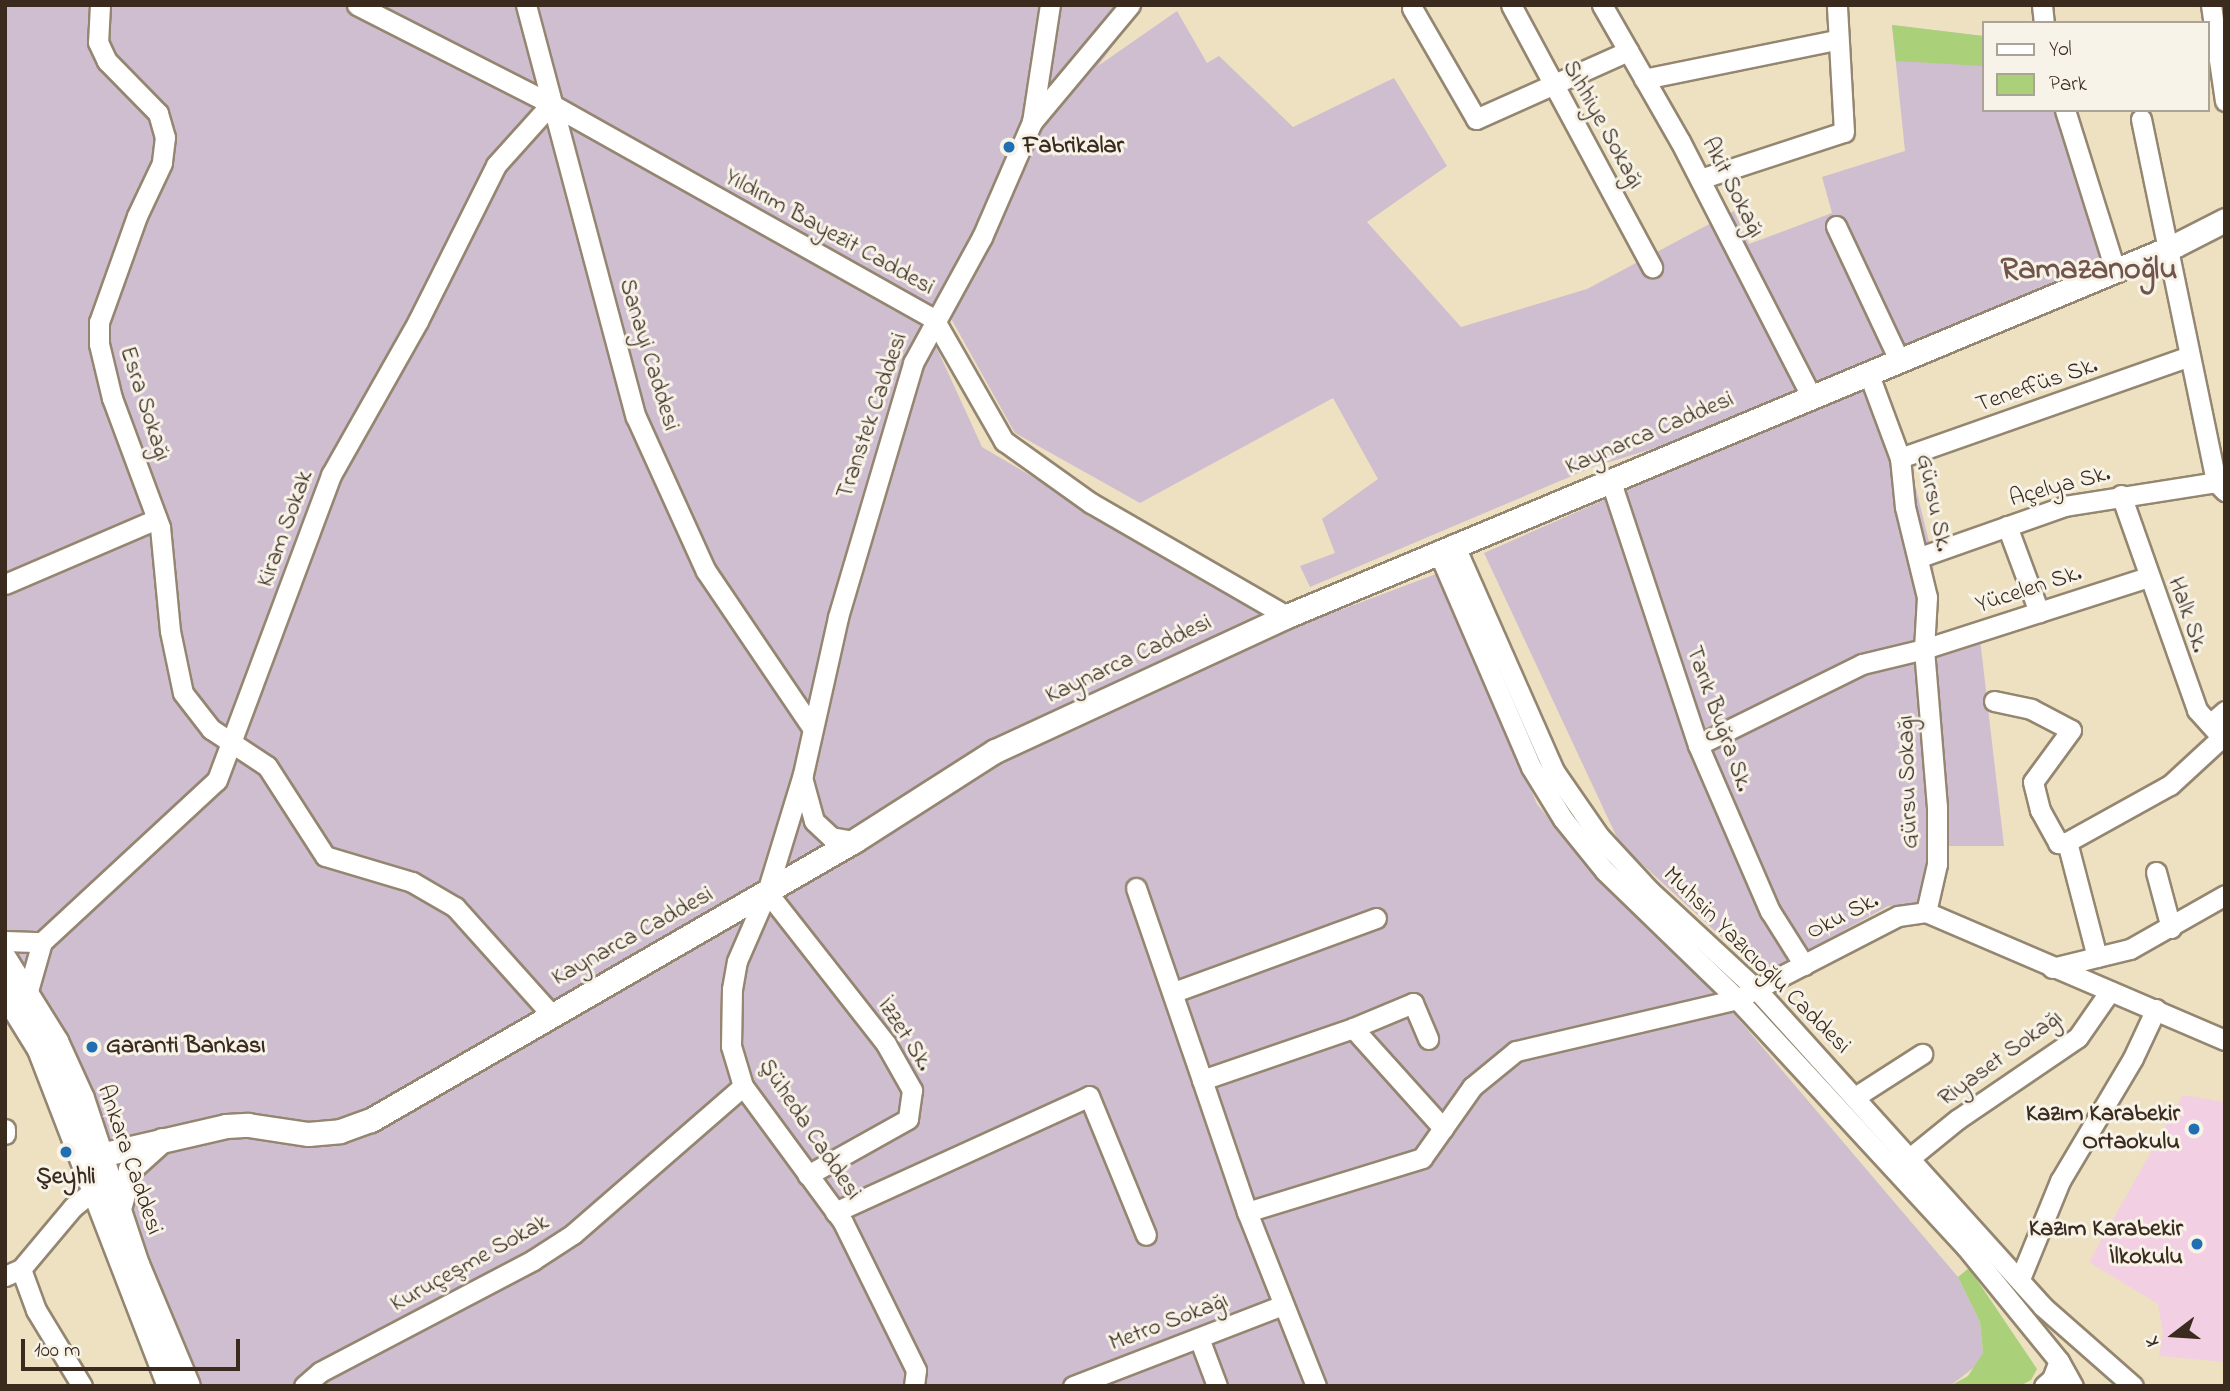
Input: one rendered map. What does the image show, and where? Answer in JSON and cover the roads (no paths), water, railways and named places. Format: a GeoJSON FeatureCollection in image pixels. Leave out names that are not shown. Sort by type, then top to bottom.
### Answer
{"type":"FeatureCollection","features":[{"type":"Feature","properties":{"kind":"main road","name":"Kaynarca Caddesi"},"geometry":{"type":"LineString","coordinates":[[92,1156],[248,1125],[308,1133],[340,1131],[371,1120],[550,1013],[854,841],[995,751],[1287,616],[2166,249],[2225,220]]}},
{"type":"Feature","properties":{"kind":"main road","name":"Ankara Caddesi"},"geometry":{"type":"LineString","coordinates":[[5,959],[39,1049],[119,1209],[152,1304],[188,1386]]}},
{"type":"Feature","properties":{"kind":"main road","name":"Ankara Caddesi"},"geometry":{"type":"LineString","coordinates":[[16,993],[56,1041],[93,1126],[93,1191],[169,1386]]}},
{"type":"Feature","properties":{"kind":"main road"},"geometry":{"type":"LineString","coordinates":[[93,1126],[162,1140]]}},
{"type":"Feature","properties":{"kind":"main road"},"geometry":{"type":"LineString","coordinates":[[119,1209],[130,1169],[162,1140]]}},
{"type":"Feature","properties":{"kind":"street","name":"Esra Sokağı"},"geometry":{"type":"LineString","coordinates":[[100,5],[98,43],[107,61],[158,113],[165,136],[162,163],[137,216],[99,322],[99,344],[112,398],[157,519],[170,631],[183,692],[197,716],[267,766],[325,856],[412,882],[455,907],[550,1013]]}},
{"type":"Feature","properties":{"kind":"street","name":"Yıldırım Bayezit Caddesi"},"geometry":{"type":"LineString","coordinates":[[356,5],[551,104],[934,319],[1003,441],[1090,503],[1287,616]]}},
{"type":"Feature","properties":{"kind":"street","name":"Sanayi Caddesi"},"geometry":{"type":"LineString","coordinates":[[526,5],[636,417],[706,571],[811,726]]}},
{"type":"Feature","properties":{"kind":"street"},"geometry":{"type":"LineString","coordinates":[[1032,122],[1050,5]]}},
{"type":"Feature","properties":{"kind":"street","name":"Transtek Caddesi"},"geometry":{"type":"LineString","coordinates":[[767,892],[803,774],[811,726],[874,483],[913,363],[934,319],[982,237],[1032,122],[1130,5]]}},
{"type":"Feature","properties":{"kind":"street","name":"Sıhhiye Sokağı"},"geometry":{"type":"LineString","coordinates":[[1511,5],[1652,267]]}},
{"type":"Feature","properties":{"kind":"street","name":"Akit Sokağı"},"geometry":{"type":"LineString","coordinates":[[1602,5],[1700,179],[1811,396]]}},
{"type":"Feature","properties":{"kind":"street"},"geometry":{"type":"LineString","coordinates":[[1700,179],[1844,132],[1836,40],[1837,5]]}},
{"type":"Feature","properties":{"kind":"street"},"geometry":{"type":"LineString","coordinates":[[2211,5],[2225,102]]}},
{"type":"Feature","properties":{"kind":"street"},"geometry":{"type":"LineString","coordinates":[[1412,8],[1476,119],[1628,51]]}},
{"type":"Feature","properties":{"kind":"street"},"geometry":{"type":"LineString","coordinates":[[1644,79],[1836,40]]}},
{"type":"Feature","properties":{"kind":"street","name":"Kiram Sokak"},"geometry":{"type":"LineString","coordinates":[[42,942],[217,780],[331,475],[418,321],[496,165],[551,104]]}},
{"type":"Feature","properties":{"kind":"street"},"geometry":{"type":"LineString","coordinates":[[2066,112],[2115,270]]}},
{"type":"Feature","properties":{"kind":"street"},"geometry":{"type":"LineString","coordinates":[[2141,120],[2189,356],[2221,487]]}},
{"type":"Feature","properties":{"kind":"street"},"geometry":{"type":"LineString","coordinates":[[1836,226],[1899,359]]}},
{"type":"Feature","properties":{"kind":"street","name":"Teneffüs Sk."},"geometry":{"type":"LineString","coordinates":[[1899,458],[2189,356]]}},
{"type":"Feature","properties":{"kind":"street","name":"Gürsu Sk."},"geometry":{"type":"LineString","coordinates":[[1868,372],[1899,458],[1906,507],[1920,557],[1927,597],[1924,649]]}},
{"type":"Feature","properties":{"kind":"street","name":"Tarık Buğra Sk."},"geometry":{"type":"LineString","coordinates":[[1610,479],[1699,745],[1770,911],[1804,965]]}},
{"type":"Feature","properties":{"kind":"street","name":"Açelya Sk."},"geometry":{"type":"LineString","coordinates":[[1920,557],[2065,506],[2121,495],[2221,487]]}},
{"type":"Feature","properties":{"kind":"street","name":"Halk Sk."},"geometry":{"type":"LineString","coordinates":[[2121,495],[2197,710],[2220,728]]}},
{"type":"Feature","properties":{"kind":"street"},"geometry":{"type":"LineString","coordinates":[[5,584],[157,519]]}},
{"type":"Feature","properties":{"kind":"street"},"geometry":{"type":"LineString","coordinates":[[2007,526],[2039,612]]}},
{"type":"Feature","properties":{"kind":"street","name":"Muhsin Yazıcıoğlu Caddesi"},"geometry":{"type":"LineString","coordinates":[[1446,548],[1554,771],[1599,836],[1650,891],[1756,989],[1911,1157],[2042,1306],[2133,1386]]}},
{"type":"Feature","properties":{"kind":"street","name":"Muhsin Yazıcıoğlu Caddesi"},"geometry":{"type":"LineString","coordinates":[[1446,548],[1531,767],[1563,819],[1605,871],[1737,999],[1966,1247],[2059,1361],[2073,1386]]}},
{"type":"Feature","properties":{"kind":"street","name":"Yücelen Sk."},"geometry":{"type":"LineString","coordinates":[[1699,745],[1862,664],[1924,649],[2148,577]]}},
{"type":"Feature","properties":{"kind":"street","name":"Gürsu Sokağı"},"geometry":{"type":"LineString","coordinates":[[1924,649],[1937,807],[1937,864],[1926,912]]}},
{"type":"Feature","properties":{"kind":"street"},"geometry":{"type":"LineString","coordinates":[[1994,701],[2031,709],[2071,730],[2034,782],[2040,810],[2058,843],[2067,842],[2170,785],[2220,728]]}},
{"type":"Feature","properties":{"kind":"street"},"geometry":{"type":"LineString","coordinates":[[803,774],[805,801],[814,821],[831,837],[854,841]]}},
{"type":"Feature","properties":{"kind":"street"},"geometry":{"type":"LineString","coordinates":[[2067,842],[2097,957]]}},
{"type":"Feature","properties":{"kind":"street"},"geometry":{"type":"LineString","coordinates":[[2156,872],[2171,928]]}},
{"type":"Feature","properties":{"kind":"street"},"geometry":{"type":"LineString","coordinates":[[1136,888],[1174,992],[1247,1212],[1314,1385]]}},
{"type":"Feature","properties":{"kind":"street","name":"Şüheda Caddesi"},"geometry":{"type":"LineString","coordinates":[[767,892],[737,961],[732,989],[731,1046],[743,1086],[835,1212],[877,1285],[916,1370],[914,1386]]}},
{"type":"Feature","properties":{"kind":"street","name":"İzzet Sk."},"geometry":{"type":"LineString","coordinates":[[767,892],[886,1044],[912,1090],[908,1119],[808,1175]]}},
{"type":"Feature","properties":{"kind":"street"},"geometry":{"type":"LineString","coordinates":[[2052,968],[2130,949],[2225,895]]}},
{"type":"Feature","properties":{"kind":"street"},"geometry":{"type":"LineString","coordinates":[[1926,912],[2225,1040]]}},
{"type":"Feature","properties":{"kind":"street","name":"Oku Sk."},"geometry":{"type":"LineString","coordinates":[[1247,1212],[1422,1158],[1472,1087],[1516,1051],[1737,999],[1898,916],[1926,912]]}},
{"type":"Feature","properties":{"kind":"street"},"geometry":{"type":"LineString","coordinates":[[1174,992],[1376,918]]}},
{"type":"Feature","properties":{"kind":"street"},"geometry":{"type":"LineString","coordinates":[[5,941],[42,942],[16,993]]}},
{"type":"Feature","properties":{"kind":"street","name":"Riyaset Sokağı"},"geometry":{"type":"LineString","coordinates":[[1911,1157],[1958,1119],[2078,1037],[2110,990]]}},
{"type":"Feature","properties":{"kind":"street"},"geometry":{"type":"LineString","coordinates":[[1202,1080],[1353,1028],[1413,1003],[1428,1039]]}},
{"type":"Feature","properties":{"kind":"street"},"geometry":{"type":"LineString","coordinates":[[2020,1279],[2060,1181],[2133,1058],[2156,1009]]}},
{"type":"Feature","properties":{"kind":"street"},"geometry":{"type":"LineString","coordinates":[[1353,1028],[1443,1128]]}},
{"type":"Feature","properties":{"kind":"street"},"geometry":{"type":"LineString","coordinates":[[1855,1097],[1922,1054]]}},
{"type":"Feature","properties":{"kind":"street","name":"Kuruçeşme Sokak"},"geometry":{"type":"LineString","coordinates":[[304,1386],[320,1372],[533,1260],[573,1234],[743,1086]]}},
{"type":"Feature","properties":{"kind":"street"},"geometry":{"type":"LineString","coordinates":[[835,1212],[1089,1096],[1146,1235]]}},
{"type":"Feature","properties":{"kind":"street"},"geometry":{"type":"LineString","coordinates":[[79,1385],[13,1273],[73,1207],[93,1191]]}},
{"type":"Feature","properties":{"kind":"street","name":"Metro Sokağı"},"geometry":{"type":"LineString","coordinates":[[1073,1386],[1283,1305]]}},
{"type":"Feature","properties":{"kind":"street"},"geometry":{"type":"LineString","coordinates":[[1199,1338],[1217,1386]]}},
{"type":"Feature","properties":{"kind":"street"},"geometry":{"type":"LineString","coordinates":[[2043,1386],[2052,1379],[2059,1361]]}},
{"type":"Feature","properties":{"kind":"place","name":"Fabrikalar"},"geometry":{"type":"Point","coordinates":[1009,147]}},
{"type":"Feature","properties":{"kind":"place","name":"Garanti Bankası"},"geometry":{"type":"Point","coordinates":[92,1047]}},
{"type":"Feature","properties":{"kind":"place","name":"Kazım Karabekir Ortaokulu"},"geometry":{"type":"Point","coordinates":[2194,1129]}},
{"type":"Feature","properties":{"kind":"place","name":"Şeyhli"},"geometry":{"type":"Point","coordinates":[66,1152]}},
{"type":"Feature","properties":{"kind":"place","name":"Kazım Karabekir İlkokulu"},"geometry":{"type":"Point","coordinates":[2197,1244]}},
{"type":"Feature","properties":{"kind":"district","name":"Ramazanoğlu"},"geometry":{"type":"Point","coordinates":[2089,271]}}]}
